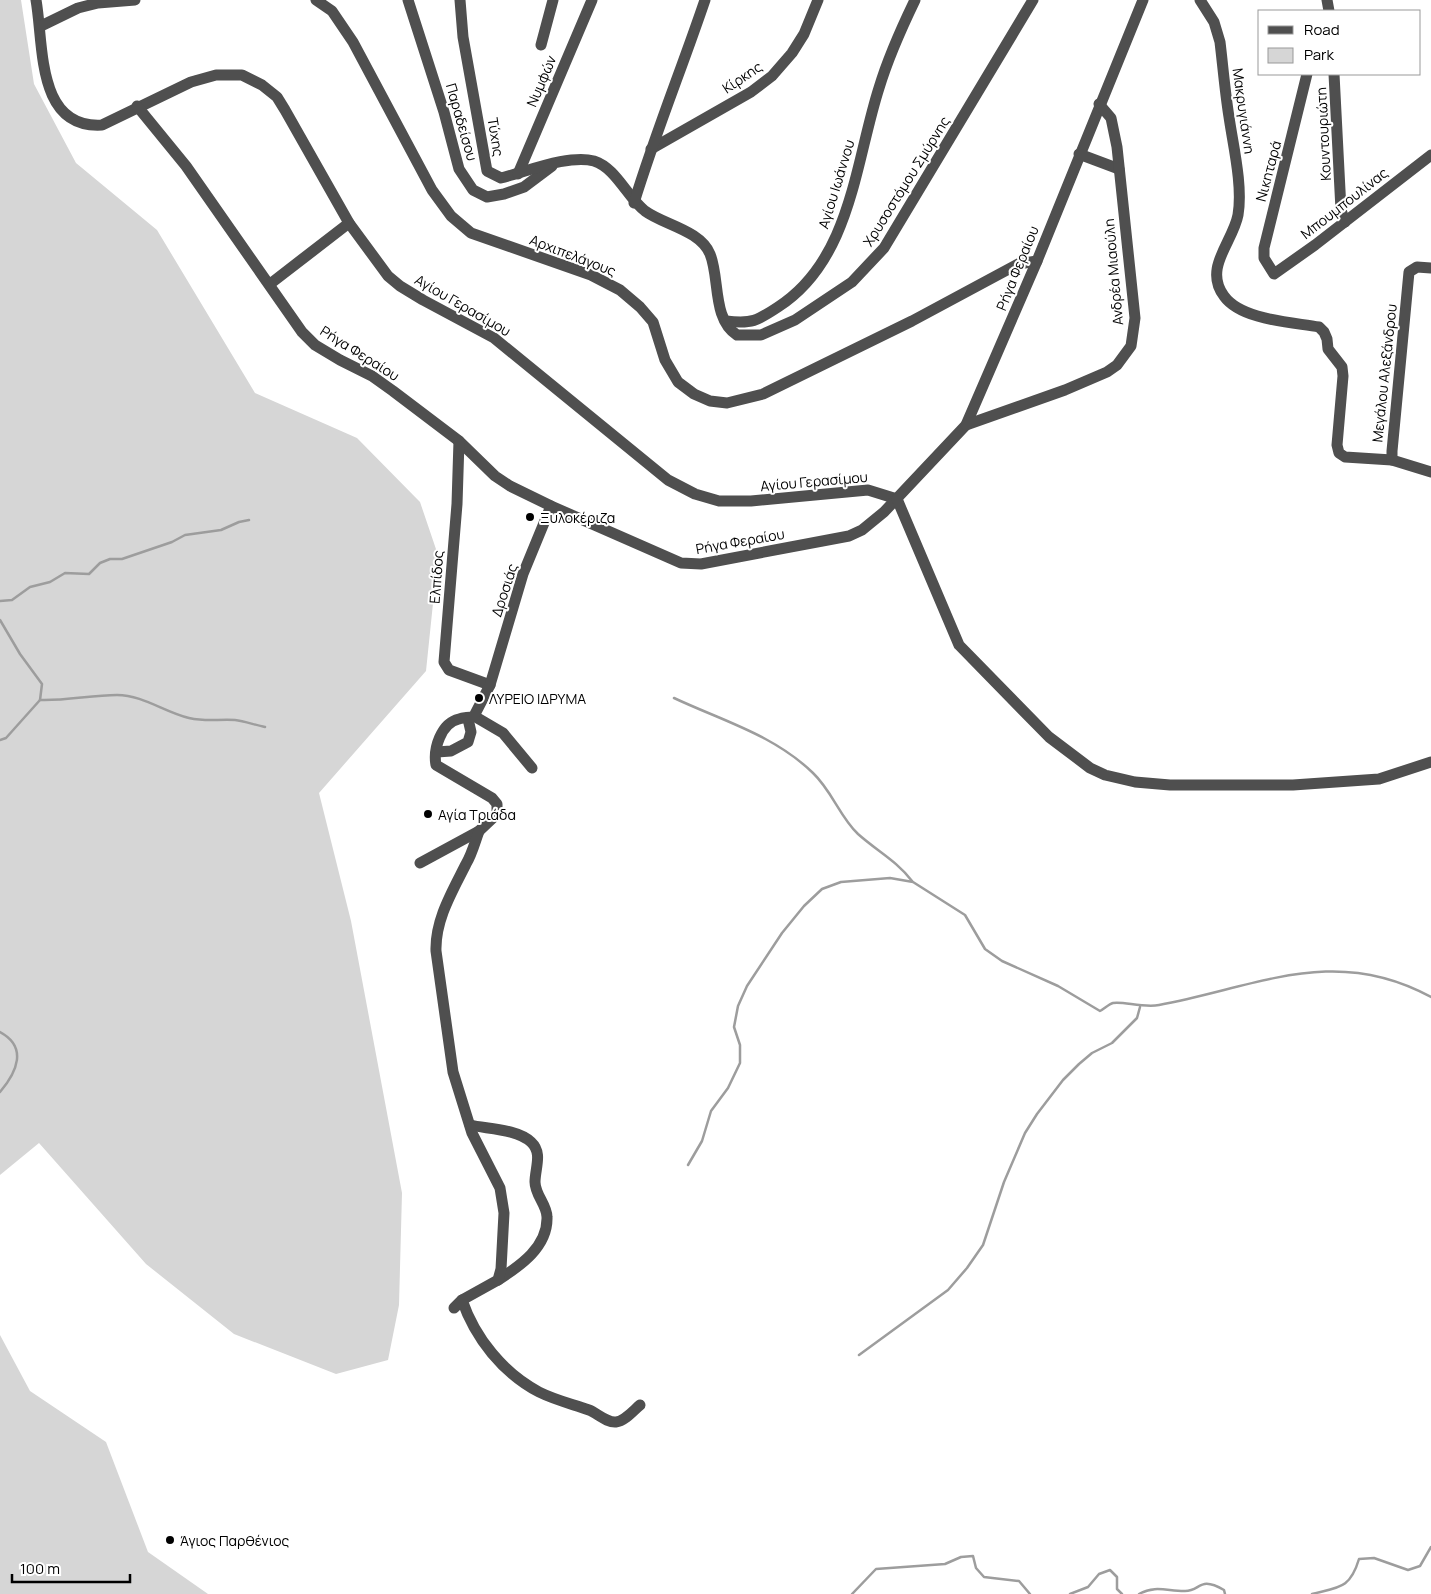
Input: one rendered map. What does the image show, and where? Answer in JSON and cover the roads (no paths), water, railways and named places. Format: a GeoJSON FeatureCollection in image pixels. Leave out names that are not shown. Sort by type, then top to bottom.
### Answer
{"type":"FeatureCollection","features":[{"type":"Feature","properties":{"kind":"street","name":"Αγίου Γερασίμου"},"geometry":{"type":"LineString","coordinates":[[36,0],[48,88],[62,112],[74,121],[88,126],[102,125],[137,106],[191,82],[228,73],[252,79],[276,97],[349,223],[376,262],[400,286],[494,338],[668,480],[695,494],[719,501],[751,501],[868,490],[898,499]]}},
{"type":"Feature","properties":{"kind":"street"},"geometry":{"type":"LineString","coordinates":[[41,26],[78,8],[98,3],[135,0]]}},
{"type":"Feature","properties":{"kind":"street","name":"Αρχιπελάγους"},"geometry":{"type":"LineString","coordinates":[[316,0],[332,11],[353,42],[427,181],[451,216],[471,233],[591,275],[620,290],[640,307],[653,322],[665,360],[678,382],[694,394],[710,402],[727,403],[763,394],[912,321],[1018,264],[1037,261]]}},
{"type":"Feature","properties":{"kind":"street","name":"Παραδείσου"},"geometry":{"type":"LineString","coordinates":[[408,0],[444,112],[459,169],[473,190],[488,197],[504,194],[536,180],[555,164]]}},
{"type":"Feature","properties":{"kind":"street","name":"Τύχης"},"geometry":{"type":"LineString","coordinates":[[460,0],[463,37],[487,171],[501,178],[574,160],[593,161],[607,168],[634,203]]}},
{"type":"Feature","properties":{"kind":"street"},"geometry":{"type":"LineString","coordinates":[[541,45],[553,0]]}},
{"type":"Feature","properties":{"kind":"street","name":"Νυμφών"},"geometry":{"type":"LineString","coordinates":[[518,174],[592,0]]}},
{"type":"Feature","properties":{"kind":"street"},"geometry":{"type":"LineString","coordinates":[[706,0],[651,149],[634,203],[647,213],[703,243],[710,253],[720,307],[726,321]]}},
{"type":"Feature","properties":{"kind":"street","name":"Κίρκης"},"geometry":{"type":"LineString","coordinates":[[651,149],[751,92],[772,76],[792,53],[804,34],[818,0]]}},
{"type":"Feature","properties":{"kind":"street","name":"Αγίου Ιωάννου"},"geometry":{"type":"LineString","coordinates":[[726,321],[753,322],[790,300],[817,270],[829,250],[848,206],[879,87],[914,0]]}},
{"type":"Feature","properties":{"kind":"street","name":"Χρυσοστόμου Σμύρνης"},"geometry":{"type":"LineString","coordinates":[[726,321],[737,335],[761,335],[795,320],[858,277],[884,248],[1033,0]]}},
{"type":"Feature","properties":{"kind":"street","name":"Ρήγα Φεραίου"},"geometry":{"type":"LineString","coordinates":[[137,106],[186,166],[302,332],[315,345],[372,376],[459,441],[495,476],[550,506],[689,565],[848,536],[862,530],[898,499],[966,426],[1037,261],[1099,104],[1143,0]]}},
{"type":"Feature","properties":{"kind":"street","name":"Μακρυγιάννη"},"geometry":{"type":"LineString","coordinates":[[1200,0],[1214,22],[1223,62],[1236,167],[1238,212],[1232,231],[1220,255],[1217,271],[1220,289],[1224,297],[1239,310],[1249,314],[1319,328],[1324,332],[1328,350],[1338,360],[1343,376],[1337,445],[1339,453],[1345,456],[1392,460]]}},
{"type":"Feature","properties":{"kind":"street","name":"Νικηταρά"},"geometry":{"type":"LineString","coordinates":[[1274,274],[1264,258],[1264,248],[1307,75]]}},
{"type":"Feature","properties":{"kind":"street","name":"Κουντουριώτη"},"geometry":{"type":"LineString","coordinates":[[1334,75],[1341,210],[1345,222]]}},
{"type":"Feature","properties":{"kind":"street","name":"Ανδρέα Μιαούλη"},"geometry":{"type":"LineString","coordinates":[[966,426],[1065,390],[1108,372],[1117,365],[1131,346],[1134,318],[1120,169],[1111,118],[1099,104]]}},
{"type":"Feature","properties":{"kind":"street"},"geometry":{"type":"LineString","coordinates":[[1079,154],[1120,169]]}},
{"type":"Feature","properties":{"kind":"street","name":"Μπουμπουλίνας"},"geometry":{"type":"LineString","coordinates":[[1274,274],[1431,156]]}},
{"type":"Feature","properties":{"kind":"street"},"geometry":{"type":"LineString","coordinates":[[270,284],[349,223]]}},
{"type":"Feature","properties":{"kind":"street","name":"Μεγάλου Αλεξάνδρου"},"geometry":{"type":"LineString","coordinates":[[1431,268],[1416,267],[1409,272],[1392,460],[1431,472]]}},
{"type":"Feature","properties":{"kind":"street","name":"Ελπίδος"},"geometry":{"type":"LineString","coordinates":[[459,441],[457,504],[444,662],[449,670],[490,685]]}},
{"type":"Feature","properties":{"kind":"street"},"geometry":{"type":"LineString","coordinates":[[898,499],[959,645],[1049,737],[1090,768],[1106,775],[1128,780],[1170,785],[1292,785],[1379,779],[1431,762]]}},
{"type":"Feature","properties":{"kind":"street","name":"Δροσιάς"},"geometry":{"type":"LineString","coordinates":[[471,717],[490,685],[523,574],[550,506]]}},
{"type":"Feature","properties":{"kind":"street"},"geometry":{"type":"LineString","coordinates":[[437,752],[452,751],[468,742],[471,732],[471,717]]}},
{"type":"Feature","properties":{"kind":"street"},"geometry":{"type":"LineString","coordinates":[[420,863],[478,831],[497,814],[497,804],[492,798],[436,764],[437,742],[443,729],[458,719],[471,717],[504,733],[532,768]]}},
{"type":"Feature","properties":{"kind":"street"},"geometry":{"type":"LineString","coordinates":[[478,831],[468,862],[443,911],[436,936],[453,1072],[484,1161],[500,1188],[504,1213],[501,1268],[498,1280]]}},
{"type":"Feature","properties":{"kind":"street"},"geometry":{"type":"LineString","coordinates":[[470,1125],[523,1137],[532,1143],[539,1154],[534,1183],[538,1198],[547,1217],[543,1237],[533,1254],[498,1280],[458,1304],[470,1323],[506,1368],[537,1391],[590,1411],[612,1422],[618,1422],[640,1404]]}},
{"type":"Feature","properties":{"kind":"waterway"},"geometry":{"type":"LineString","coordinates":[[0,601],[12,600],[30,587],[50,582],[65,573],[89,574],[100,563],[110,559],[122,559],[172,542],[185,535],[221,530],[249,520]]}},
{"type":"Feature","properties":{"kind":"waterway"},"geometry":{"type":"LineString","coordinates":[[0,620],[20,654],[42,684],[40,700],[6,738],[0,740]]}},
{"type":"Feature","properties":{"kind":"waterway"},"geometry":{"type":"LineString","coordinates":[[40,700],[107,695],[127,696],[189,718],[235,720],[265,727]]}},
{"type":"Feature","properties":{"kind":"waterway"},"geometry":{"type":"LineString","coordinates":[[674,698],[747,730],[782,748],[798,760],[820,780],[846,820],[858,834],[893,862],[912,881]]}},
{"type":"Feature","properties":{"kind":"waterway"},"geometry":{"type":"LineString","coordinates":[[688,1165],[702,1141],[711,1111],[728,1088],[740,1063],[740,1045],[734,1027],[738,1006],[747,986],[782,933],[804,906],[822,889],[841,882],[890,878],[913,882],[965,915],[985,949],[1002,961],[1058,986],[1100,1011],[1113,1003],[1146,1006],[1159,1005],[1295,974],[1328,971],[1361,973],[1395,981],[1431,997]]}},
{"type":"Feature","properties":{"kind":"waterway"},"geometry":{"type":"LineString","coordinates":[[859,1355],[948,1290],[967,1268],[983,1245],[1004,1182],[1025,1133],[1037,1114],[1063,1080],[1079,1064],[1092,1053],[1112,1043],[1137,1018],[1140,1007]]}},
{"type":"Feature","properties":{"kind":"waterway"},"geometry":{"type":"LineString","coordinates":[[0,1032],[9,1038],[17,1052],[15,1068],[0,1092]]}},
{"type":"Feature","properties":{"kind":"waterway"},"geometry":{"type":"LineString","coordinates":[[1312,1594],[1342,1585],[1352,1576],[1359,1559],[1374,1558],[1408,1570],[1420,1566],[1431,1547]]}},
{"type":"Feature","properties":{"kind":"waterway"},"geometry":{"type":"LineString","coordinates":[[852,1594],[876,1569],[945,1564],[961,1557],[973,1556],[976,1568],[984,1577],[1019,1581],[1030,1594]]}},
{"type":"Feature","properties":{"kind":"waterway"},"geometry":{"type":"LineString","coordinates":[[1070,1594],[1088,1587],[1099,1574],[1110,1570],[1117,1577],[1117,1589],[1122,1594]]}},
{"type":"Feature","properties":{"kind":"waterway"},"geometry":{"type":"LineString","coordinates":[[1139,1594],[1156,1589],[1190,1591],[1204,1584],[1216,1586],[1224,1590],[1225,1594]]}},
{"type":"Feature","properties":{"kind":"place","name":"Ξυλοκέριζα"},"geometry":{"type":"Point","coordinates":[530,517]}},
{"type":"Feature","properties":{"kind":"place","name":"ΛΥΡΕΙΟ ΙΔΡΥΜΑ"},"geometry":{"type":"Point","coordinates":[479,698]}},
{"type":"Feature","properties":{"kind":"place","name":"Αγία Τριάδα"},"geometry":{"type":"Point","coordinates":[428,814]}},
{"type":"Feature","properties":{"kind":"place","name":"Άγιος Παρθένιος"},"geometry":{"type":"Point","coordinates":[170,1540]}}]}
